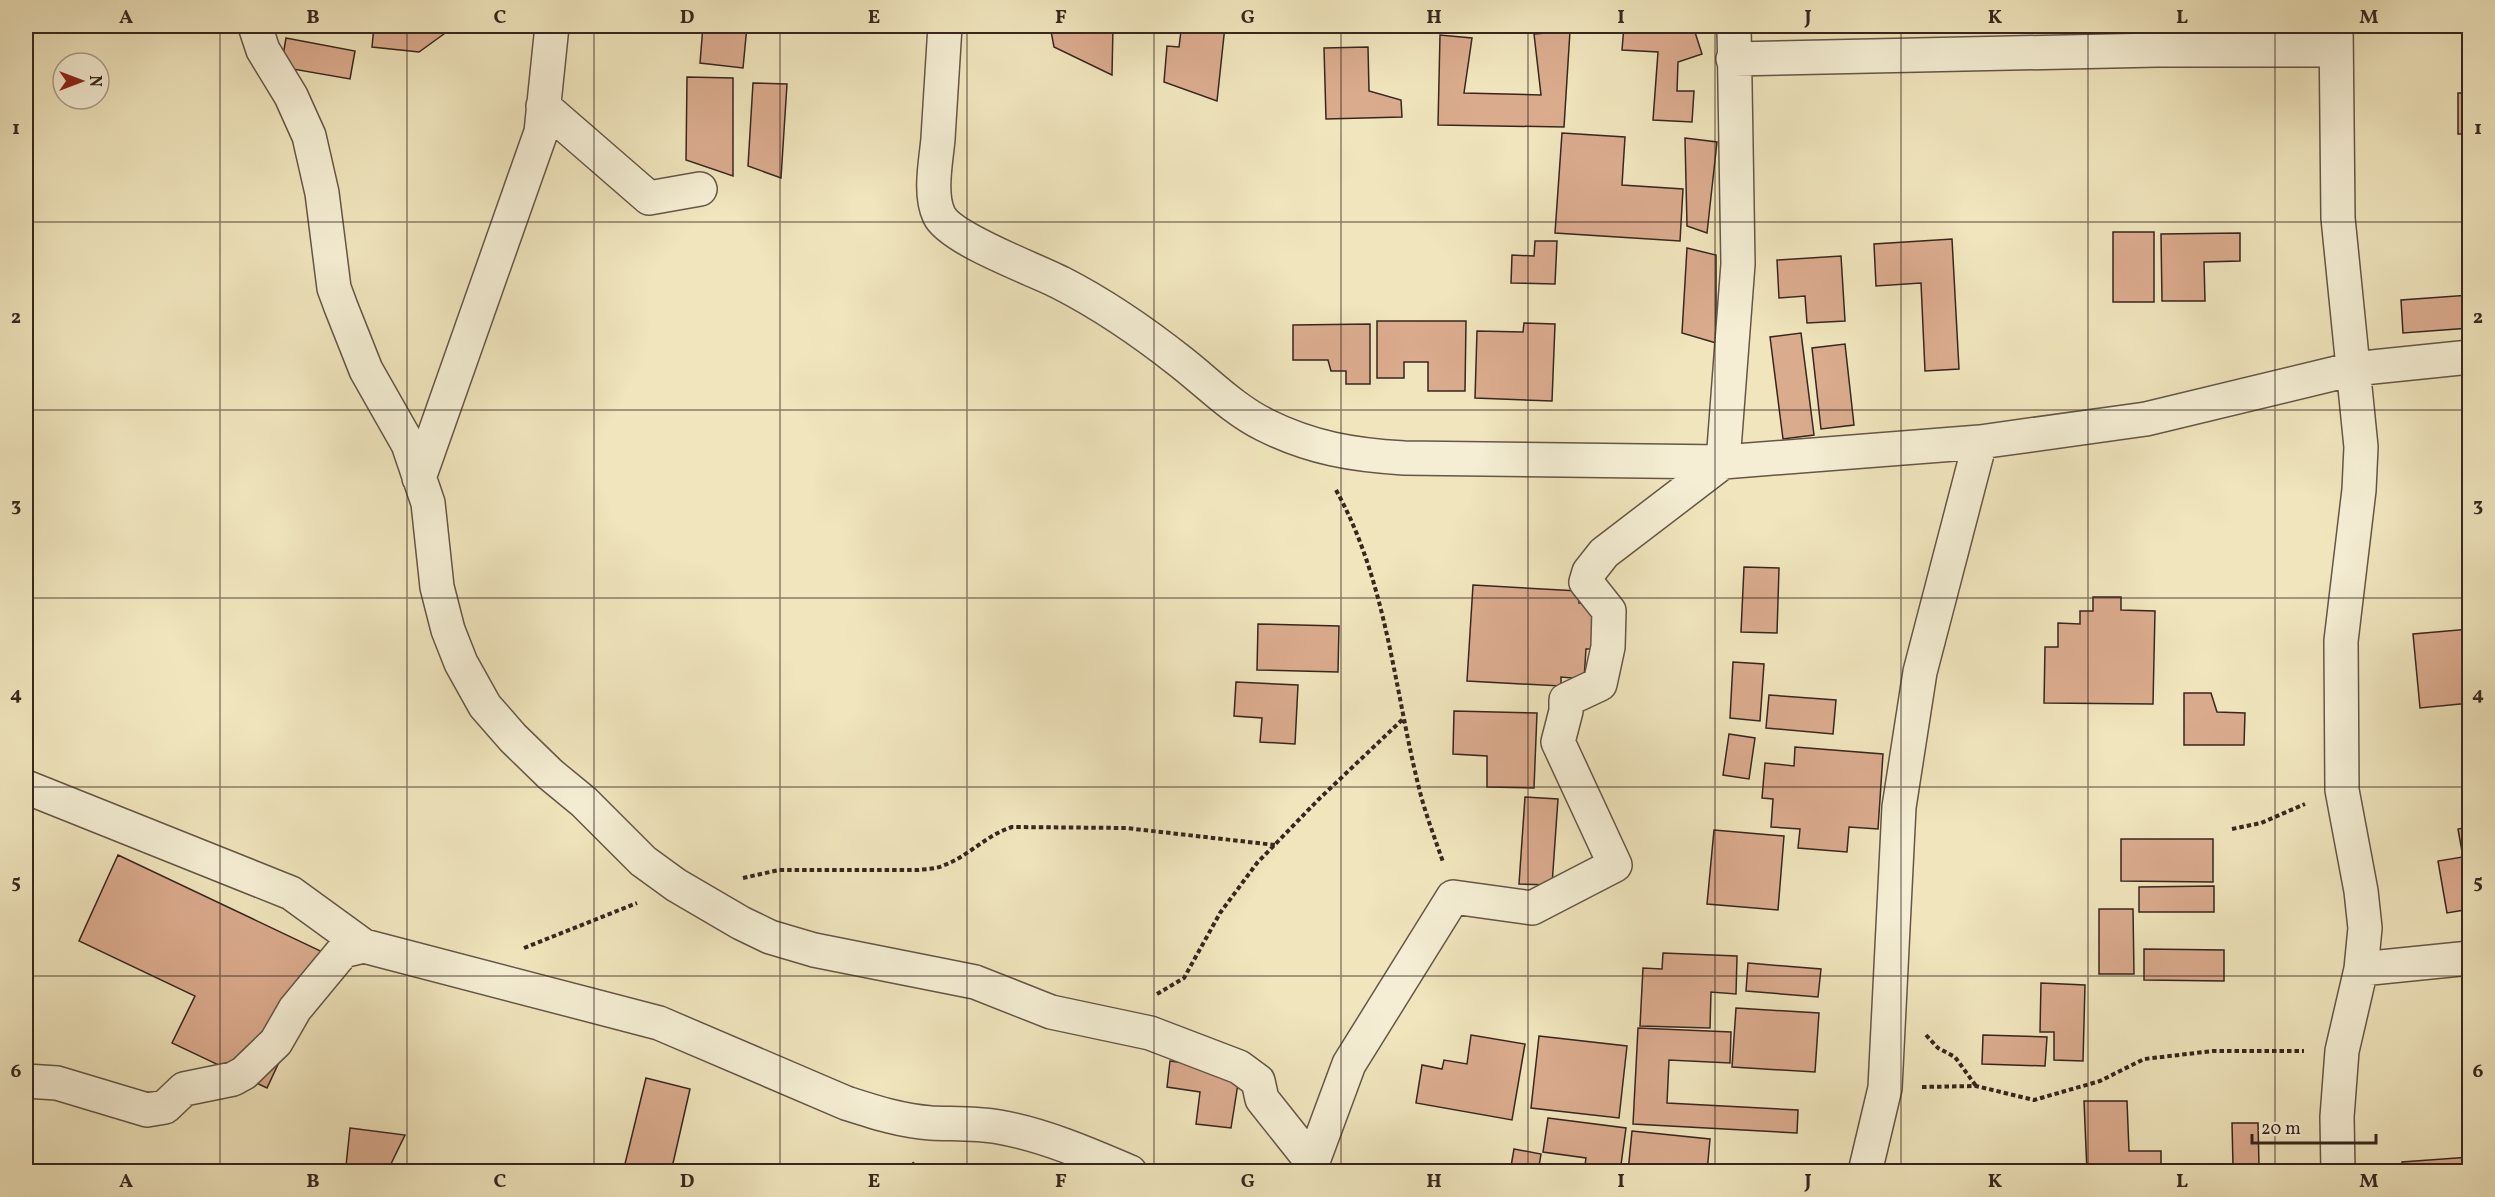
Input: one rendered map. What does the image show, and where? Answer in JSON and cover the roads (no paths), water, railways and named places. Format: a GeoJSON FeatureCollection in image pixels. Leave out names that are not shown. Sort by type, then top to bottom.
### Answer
{"type":"FeatureCollection","features":[{"type":"Feature","properties":{"kind":"street"},"geometry":{"type":"LineString","coordinates":[[255,26],[263,50],[291,96],[309,136],[322,193],[334,288],[366,370],[399,428],[428,503],[437,587],[448,630],[461,663],[485,706],[513,738],[550,774],[584,802],[643,861],[687,891],[770,937],[871,963],[975,982],[1051,1012],[1150,1033],[1239,1066],[1258,1081],[1262,1099],[1310,1167]]}},
{"type":"Feature","properties":{"kind":"street"},"geometry":{"type":"LineString","coordinates":[[420,478],[541,132],[552,26]]}},
{"type":"Feature","properties":{"kind":"street"},"geometry":{"type":"LineString","coordinates":[[945,26],[935,182],[939,215],[949,228],[970,241],[1055,280],[1114,313],[1150,337],[1244,413],[1287,435],[1334,451],[1359,456],[1404,458],[1723,462],[1980,442],[2146,419],[2352,369],[2469,357]]}},
{"type":"Feature","properties":{"kind":"street"},"geometry":{"type":"LineString","coordinates":[[1310,1167],[1349,1064],[1454,897],[1532,908],[1616,865],[1558,742],[1566,711],[1566,700],[1599,684],[1608,647],[1609,611],[1586,582],[1589,572],[1604,553],[1723,462],[1738,264],[1734,26]]}},
{"type":"Feature","properties":{"kind":"street"},"geometry":{"type":"LineString","coordinates":[[1733,59],[2157,50],[2336,38],[2338,218],[2361,447],[2360,490],[2341,641],[2342,790],[2364,919],[2361,969],[2342,1051],[2337,1117],[2338,1172]]}},
{"type":"Feature","properties":{"kind":"street"},"geometry":{"type":"LineString","coordinates":[[543,106],[649,198],[700,189]]}},
{"type":"Feature","properties":{"kind":"street"},"geometry":{"type":"LineString","coordinates":[[1865,1172],[1885,1088],[1899,807],[1920,672],[1980,442]]}},
{"type":"Feature","properties":{"kind":"street"},"geometry":{"type":"LineString","coordinates":[[26,787],[291,893],[364,946],[659,1023],[872,1112],[932,1123],[970,1123],[1020,1131],[1130,1172]]}},
{"type":"Feature","properties":{"kind":"street"},"geometry":{"type":"LineString","coordinates":[[26,1081],[57,1083],[147,1110],[165,1107],[184,1089],[233,1079],[244,1074],[276,1041],[295,1009],[343,951],[364,946]]}},
{"type":"Feature","properties":{"kind":"street"},"geometry":{"type":"LineString","coordinates":[[2361,969],[2469,958]]}}]}
